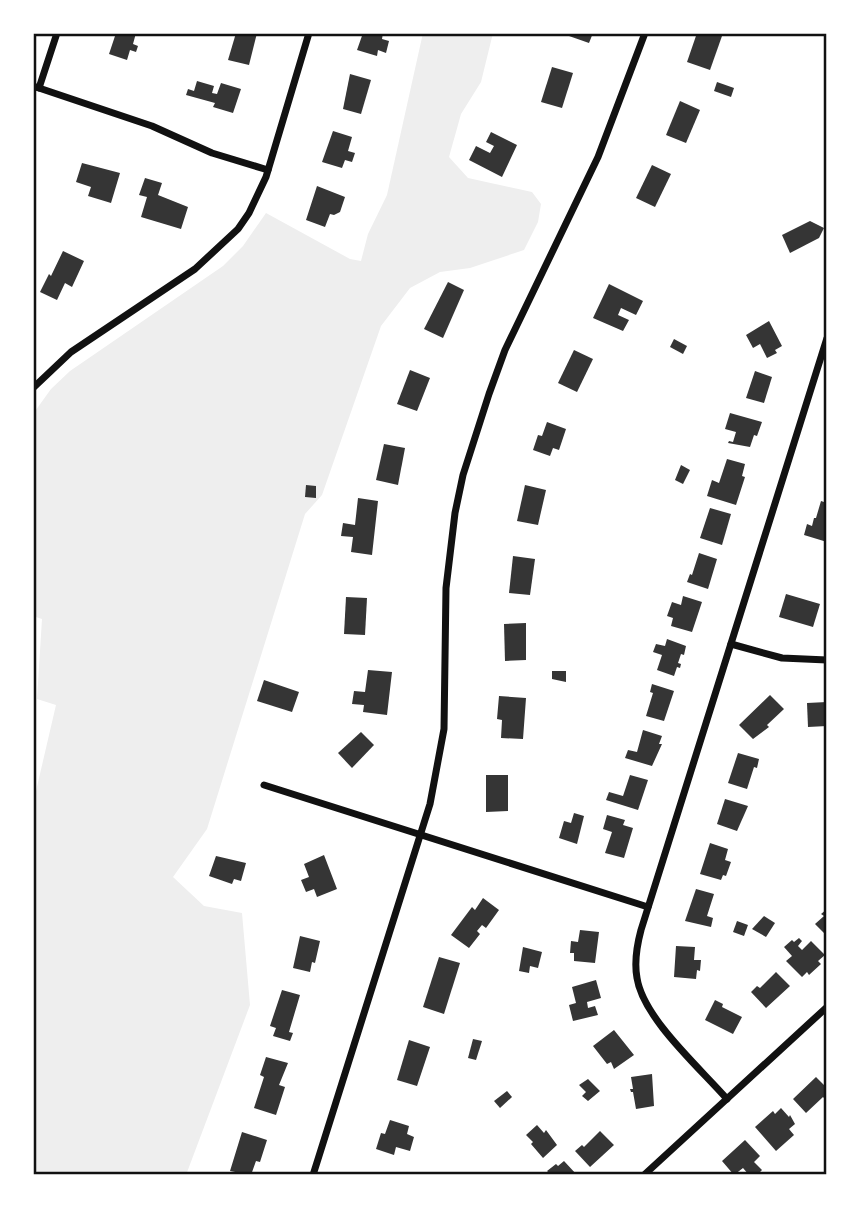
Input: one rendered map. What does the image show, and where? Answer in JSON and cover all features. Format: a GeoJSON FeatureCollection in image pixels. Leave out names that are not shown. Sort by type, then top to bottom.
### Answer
{"type":"FeatureCollection","features":[{"type":"Feature","properties":{"kind":"street"},"geometry":{"type":"LineString","coordinates":[[57,33],[36,87],[152,126],[219,155],[268,170]]}},
{"type":"Feature","properties":{"kind":"street"},"geometry":{"type":"LineString","coordinates":[[33,388],[71,352],[195,269],[238,229],[249,213],[268,170],[309,33]]}},
{"type":"Feature","properties":{"kind":"street"},"geometry":{"type":"LineString","coordinates":[[313,1175],[434,785],[444,729],[446,588],[453,525],[463,475],[505,350],[598,157],[645,33]]}},
{"type":"Feature","properties":{"kind":"street"},"geometry":{"type":"LineString","coordinates":[[727,1099],[655,1018],[637,979],[636,954],[827,338]]}},
{"type":"Feature","properties":{"kind":"street"},"geometry":{"type":"LineString","coordinates":[[731,645],[782,658],[827,660]]}},
{"type":"Feature","properties":{"kind":"street"},"geometry":{"type":"LineString","coordinates":[[264,785],[649,907]]}},
{"type":"Feature","properties":{"kind":"street"},"geometry":{"type":"LineString","coordinates":[[644,1175],[827,1007]]}},
{"type":"Feature","properties":{"kind":"shaded area"},"geometry":{"type":"Polygon","coordinates":[[[423,33],[493,33],[481,82],[461,114],[449,157],[468,178],[532,192],[541,204],[538,222],[524,250],[470,268],[440,272],[410,288],[381,326],[322,495],[305,514],[207,829],[173,877],[204,906],[242,913],[250,1005],[186,1175],[33,1175],[33,804],[56,705],[37,699],[42,619],[33,616],[33,414],[51,389],[70,371],[223,266],[243,246],[266,213],[350,259],[361,261],[368,234],[387,195],[423,33]]]}},
{"type":"Feature","properties":{"kind":"building"},"geometry":{"type":"Polygon","coordinates":[[[116,33],[136,33],[133,44],[138,46],[136,52],[130,50],[127,60],[109,54],[116,33]]]}},
{"type":"Feature","properties":{"kind":"building"},"geometry":{"type":"Polygon","coordinates":[[[236,33],[257,33],[249,65],[228,60],[236,33]]]}},
{"type":"Feature","properties":{"kind":"building"},"geometry":{"type":"Polygon","coordinates":[[[363,33],[383,33],[382,39],[389,41],[386,53],[378,50],[377,56],[357,50],[363,33]]]}},
{"type":"Feature","properties":{"kind":"building"},"geometry":{"type":"Polygon","coordinates":[[[570,33],[593,33],[589,43],[569,36],[570,33]]]}},
{"type":"Feature","properties":{"kind":"building"},"geometry":{"type":"Polygon","coordinates":[[[697,33],[722,36],[710,70],[687,62],[697,33]]]}},
{"type":"Feature","properties":{"kind":"building"},"geometry":{"type":"Polygon","coordinates":[[[552,67],[573,73],[562,108],[541,102],[552,67]]]}},
{"type":"Feature","properties":{"kind":"building"},"geometry":{"type":"Polygon","coordinates":[[[350,74],[371,80],[361,114],[343,109],[350,74]]]}},
{"type":"Feature","properties":{"kind":"building"},"geometry":{"type":"Polygon","coordinates":[[[197,81],[214,86],[212,93],[217,94],[221,83],[241,89],[233,113],[213,107],[215,103],[186,95],[188,89],[194,91],[197,81]]]}},
{"type":"Feature","properties":{"kind":"building"},"geometry":{"type":"Polygon","coordinates":[[[717,82],[734,88],[731,97],[714,91],[717,82]]]}},
{"type":"Feature","properties":{"kind":"building"},"geometry":{"type":"Polygon","coordinates":[[[680,101],[700,110],[686,143],[666,135],[680,101]]]}},
{"type":"Feature","properties":{"kind":"building"},"geometry":{"type":"Polygon","coordinates":[[[333,131],[352,137],[348,151],[355,153],[352,162],[345,160],[342,168],[322,162],[333,131]]]}},
{"type":"Feature","properties":{"kind":"building"},"geometry":{"type":"Polygon","coordinates":[[[491,132],[517,145],[502,177],[469,160],[476,146],[490,153],[494,146],[486,142],[491,132]]]}},
{"type":"Feature","properties":{"kind":"building"},"geometry":{"type":"Polygon","coordinates":[[[82,163],[120,173],[111,203],[88,196],[91,187],[76,182],[82,163]]]}},
{"type":"Feature","properties":{"kind":"building"},"geometry":{"type":"Polygon","coordinates":[[[652,165],[671,174],[655,207],[636,198],[652,165]]]}},
{"type":"Feature","properties":{"kind":"building"},"geometry":{"type":"Polygon","coordinates":[[[145,178],[162,183],[158,195],[188,207],[181,229],[141,217],[147,197],[139,195],[145,178]]]}},
{"type":"Feature","properties":{"kind":"building"},"geometry":{"type":"Polygon","coordinates":[[[317,186],[345,197],[340,212],[330,214],[325,227],[306,220],[317,186]]]}},
{"type":"Feature","properties":{"kind":"building"},"geometry":{"type":"Polygon","coordinates":[[[810,221],[824,228],[819,238],[790,253],[782,235],[810,221]]]}},
{"type":"Feature","properties":{"kind":"building"},"geometry":{"type":"Polygon","coordinates":[[[63,251],[84,261],[72,287],[65,283],[57,300],[40,292],[63,251]]]}},
{"type":"Feature","properties":{"kind":"building"},"geometry":{"type":"Polygon","coordinates":[[[448,282],[464,290],[443,338],[424,329],[448,282]]]}},
{"type":"Feature","properties":{"kind":"building"},"geometry":{"type":"Polygon","coordinates":[[[609,284],[643,301],[636,315],[621,308],[618,315],[629,320],[623,331],[593,318],[609,284]]]}},
{"type":"Feature","properties":{"kind":"building"},"geometry":{"type":"Polygon","coordinates":[[[769,321],[782,346],[775,350],[777,353],[767,358],[760,344],[753,348],[746,335],[769,321]]]}},
{"type":"Feature","properties":{"kind":"building"},"geometry":{"type":"Polygon","coordinates":[[[674,339],[687,346],[683,354],[670,347],[674,339]]]}},
{"type":"Feature","properties":{"kind":"building"},"geometry":{"type":"Polygon","coordinates":[[[574,350],[593,359],[577,392],[558,383],[574,350]]]}},
{"type":"Feature","properties":{"kind":"building"},"geometry":{"type":"Polygon","coordinates":[[[410,370],[430,378],[417,411],[397,404],[410,370]]]}},
{"type":"Feature","properties":{"kind":"building"},"geometry":{"type":"Polygon","coordinates":[[[755,371],[772,377],[764,403],[746,398],[755,371]]]}},
{"type":"Feature","properties":{"kind":"building"},"geometry":{"type":"Polygon","coordinates":[[[730,413],[762,422],[750,447],[728,443],[733,442],[736,432],[725,429],[730,413]]]}},
{"type":"Feature","properties":{"kind":"building"},"geometry":{"type":"Polygon","coordinates":[[[547,422],[566,429],[559,450],[553,448],[550,456],[533,450],[538,435],[542,436],[547,422]]]}},
{"type":"Feature","properties":{"kind":"building"},"geometry":{"type":"Polygon","coordinates":[[[384,444],[405,448],[398,485],[376,480],[384,444]]]}},
{"type":"Feature","properties":{"kind":"building"},"geometry":{"type":"Polygon","coordinates":[[[727,459],[745,464],[742,476],[745,477],[736,505],[707,496],[712,480],[719,483],[727,459]]]}},
{"type":"Feature","properties":{"kind":"building"},"geometry":{"type":"Polygon","coordinates":[[[681,465],[690,470],[683,484],[675,480],[681,465]]]}},
{"type":"Feature","properties":{"kind":"building"},"geometry":{"type":"Polygon","coordinates":[[[306,485],[316,486],[316,498],[305,497],[306,485]]]}},
{"type":"Feature","properties":{"kind":"building"},"geometry":{"type":"Polygon","coordinates":[[[525,485],[546,490],[538,525],[517,521],[525,485]]]}},
{"type":"Feature","properties":{"kind":"building"},"geometry":{"type":"Polygon","coordinates":[[[358,498],[378,501],[372,555],[351,552],[353,537],[341,536],[343,523],[355,525],[358,498]]]}},
{"type":"Feature","properties":{"kind":"building"},"geometry":{"type":"Polygon","coordinates":[[[821,501],[827,503],[827,542],[804,535],[807,524],[812,526],[816,518],[821,501]]]}},
{"type":"Feature","properties":{"kind":"building"},"geometry":{"type":"Polygon","coordinates":[[[710,508],[731,514],[722,545],[700,538],[710,508]]]}},
{"type":"Feature","properties":{"kind":"building"},"geometry":{"type":"Polygon","coordinates":[[[699,553],[717,559],[708,589],[687,582],[699,553]]]}},
{"type":"Feature","properties":{"kind":"building"},"geometry":{"type":"Polygon","coordinates":[[[513,556],[535,559],[530,595],[509,593],[513,556]]]}},
{"type":"Feature","properties":{"kind":"building"},"geometry":{"type":"Polygon","coordinates":[[[786,594],[820,604],[813,627],[779,617],[786,594]]]}},
{"type":"Feature","properties":{"kind":"building"},"geometry":{"type":"Polygon","coordinates":[[[683,596],[702,602],[692,632],[671,626],[673,618],[667,616],[672,602],[681,605],[683,596]]]}},
{"type":"Feature","properties":{"kind":"building"},"geometry":{"type":"Polygon","coordinates":[[[346,597],[367,598],[365,635],[344,634],[346,597]]]}},
{"type":"Feature","properties":{"kind":"building"},"geometry":{"type":"Polygon","coordinates":[[[526,623],[526,660],[505,661],[504,624],[526,623]]]}},
{"type":"Feature","properties":{"kind":"building"},"geometry":{"type":"Polygon","coordinates":[[[667,639],[686,646],[678,663],[681,664],[680,668],[677,667],[674,676],[657,670],[662,655],[653,652],[656,644],[665,646],[667,639]]]}},
{"type":"Feature","properties":{"kind":"building"},"geometry":{"type":"Polygon","coordinates":[[[368,670],[392,672],[387,715],[363,712],[364,705],[352,704],[354,691],[365,692],[368,670]]]}},
{"type":"Feature","properties":{"kind":"building"},"geometry":{"type":"Polygon","coordinates":[[[552,671],[566,671],[566,682],[552,679],[552,671]]]}},
{"type":"Feature","properties":{"kind":"building"},"geometry":{"type":"Polygon","coordinates":[[[264,680],[299,692],[292,712],[257,701],[264,680]]]}},
{"type":"Feature","properties":{"kind":"building"},"geometry":{"type":"Polygon","coordinates":[[[652,684],[674,691],[664,721],[646,716],[653,693],[650,692],[652,684]]]}},
{"type":"Feature","properties":{"kind":"building"},"geometry":{"type":"Polygon","coordinates":[[[770,695],[784,709],[767,725],[769,727],[753,739],[739,725],[770,695]]]}},
{"type":"Feature","properties":{"kind":"building"},"geometry":{"type":"Polygon","coordinates":[[[499,696],[526,698],[523,739],[501,738],[502,720],[497,719],[499,696]]]}},
{"type":"Feature","properties":{"kind":"building"},"geometry":{"type":"Polygon","coordinates":[[[827,702],[827,726],[808,727],[807,703],[827,702]]]}},
{"type":"Feature","properties":{"kind":"building"},"geometry":{"type":"Polygon","coordinates":[[[643,730],[662,736],[659,744],[662,744],[652,766],[625,758],[628,750],[637,752],[643,730]]]}},
{"type":"Feature","properties":{"kind":"building"},"geometry":{"type":"Polygon","coordinates":[[[361,732],[374,745],[352,768],[338,753],[361,732]]]}},
{"type":"Feature","properties":{"kind":"building"},"geometry":{"type":"Polygon","coordinates":[[[738,753],[759,759],[747,789],[728,783],[738,753]]]}},
{"type":"Feature","properties":{"kind":"building"},"geometry":{"type":"Polygon","coordinates":[[[486,775],[508,775],[508,811],[486,812],[486,775]]]}},
{"type":"Feature","properties":{"kind":"building"},"geometry":{"type":"Polygon","coordinates":[[[630,775],[648,780],[638,810],[606,800],[609,792],[623,796],[630,775]]]}},
{"type":"Feature","properties":{"kind":"building"},"geometry":{"type":"Polygon","coordinates":[[[725,799],[748,806],[737,831],[717,824],[725,799]]]}},
{"type":"Feature","properties":{"kind":"building"},"geometry":{"type":"Polygon","coordinates":[[[574,813],[584,816],[577,844],[559,838],[564,821],[571,823],[574,813]]]}},
{"type":"Feature","properties":{"kind":"building"},"geometry":{"type":"Polygon","coordinates":[[[607,815],[625,820],[623,825],[633,828],[624,858],[605,853],[612,832],[603,829],[607,815]]]}},
{"type":"Feature","properties":{"kind":"building"},"geometry":{"type":"Polygon","coordinates":[[[710,843],[728,849],[725,860],[731,862],[726,876],[723,875],[721,880],[700,874],[710,843]]]}},
{"type":"Feature","properties":{"kind":"building"},"geometry":{"type":"Polygon","coordinates":[[[324,855],[337,889],[317,897],[314,889],[306,892],[301,880],[309,877],[304,864],[324,855]]]}},
{"type":"Feature","properties":{"kind":"building"},"geometry":{"type":"Polygon","coordinates":[[[216,856],[246,863],[241,881],[234,879],[232,884],[209,876],[216,856]]]}},
{"type":"Feature","properties":{"kind":"building"},"geometry":{"type":"Polygon","coordinates":[[[696,889],[714,894],[707,916],[713,918],[711,927],[685,921],[696,889]]]}},
{"type":"Feature","properties":{"kind":"building"},"geometry":{"type":"Polygon","coordinates":[[[483,898],[499,910],[486,928],[482,925],[477,931],[480,934],[469,948],[451,935],[472,907],[475,910],[483,898]]]}},
{"type":"Feature","properties":{"kind":"building"},"geometry":{"type":"Polygon","coordinates":[[[827,909],[827,936],[815,924],[827,909]]]}},
{"type":"Feature","properties":{"kind":"building"},"geometry":{"type":"Polygon","coordinates":[[[764,916],[775,923],[766,937],[752,929],[764,916]]]}},
{"type":"Feature","properties":{"kind":"building"},"geometry":{"type":"Polygon","coordinates":[[[737,921],[748,925],[744,936],[733,932],[737,921]]]}},
{"type":"Feature","properties":{"kind":"building"},"geometry":{"type":"Polygon","coordinates":[[[580,930],[599,932],[595,963],[574,961],[574,953],[570,953],[571,941],[578,942],[580,930]]]}},
{"type":"Feature","properties":{"kind":"building"},"geometry":{"type":"Polygon","coordinates":[[[300,936],[320,941],[310,972],[293,968],[300,936]]]}},
{"type":"Feature","properties":{"kind":"building"},"geometry":{"type":"Polygon","coordinates":[[[799,938],[802,941],[798,946],[802,950],[811,941],[825,955],[818,961],[821,964],[809,975],[807,972],[802,977],[786,961],[792,956],[784,947],[799,938]]]}},
{"type":"Feature","properties":{"kind":"building"},"geometry":{"type":"Polygon","coordinates":[[[676,946],[695,947],[694,960],[701,960],[696,979],[674,977],[676,946]]]}},
{"type":"Feature","properties":{"kind":"building"},"geometry":{"type":"Polygon","coordinates":[[[523,947],[542,952],[538,968],[530,966],[529,973],[519,971],[523,947]]]}},
{"type":"Feature","properties":{"kind":"building"},"geometry":{"type":"Polygon","coordinates":[[[439,957],[460,963],[444,1014],[423,1007],[439,957]]]}},
{"type":"Feature","properties":{"kind":"building"},"geometry":{"type":"Polygon","coordinates":[[[776,972],[790,986],[766,1008],[751,992],[757,986],[760,988],[776,972]]]}},
{"type":"Feature","properties":{"kind":"building"},"geometry":{"type":"Polygon","coordinates":[[[596,980],[601,998],[587,1002],[588,1008],[595,1006],[598,1015],[573,1021],[569,1005],[576,1003],[572,987],[596,980]]]}},
{"type":"Feature","properties":{"kind":"building"},"geometry":{"type":"Polygon","coordinates":[[[282,990],[300,995],[289,1032],[293,1033],[290,1041],[273,1036],[276,1028],[270,1026],[282,990]]]}},
{"type":"Feature","properties":{"kind":"building"},"geometry":{"type":"Polygon","coordinates":[[[715,1000],[723,1004],[722,1007],[742,1017],[733,1034],[705,1020],[715,1000]]]}},
{"type":"Feature","properties":{"kind":"building"},"geometry":{"type":"Polygon","coordinates":[[[614,1030],[634,1055],[614,1069],[611,1062],[607,1064],[593,1046],[614,1030]]]}},
{"type":"Feature","properties":{"kind":"building"},"geometry":{"type":"Polygon","coordinates":[[[473,1039],[482,1041],[476,1060],[468,1058],[473,1039]]]}},
{"type":"Feature","properties":{"kind":"building"},"geometry":{"type":"Polygon","coordinates":[[[409,1040],[430,1047],[417,1086],[397,1080],[409,1040]]]}},
{"type":"Feature","properties":{"kind":"building"},"geometry":{"type":"Polygon","coordinates":[[[266,1057],[288,1063],[279,1085],[285,1087],[276,1115],[254,1108],[264,1077],[260,1075],[266,1057]]]}},
{"type":"Feature","properties":{"kind":"building"},"geometry":{"type":"Polygon","coordinates":[[[652,1074],[654,1106],[636,1109],[630,1089],[633,1089],[631,1077],[652,1074]]]}},
{"type":"Feature","properties":{"kind":"building"},"geometry":{"type":"Polygon","coordinates":[[[816,1077],[827,1088],[827,1098],[823,1097],[806,1113],[793,1099],[816,1077]]]}},
{"type":"Feature","properties":{"kind":"building"},"geometry":{"type":"Polygon","coordinates":[[[588,1079],[600,1091],[588,1101],[582,1096],[586,1092],[579,1085],[588,1079]]]}},
{"type":"Feature","properties":{"kind":"building"},"geometry":{"type":"Polygon","coordinates":[[[507,1091],[512,1097],[500,1108],[494,1101],[507,1091]]]}},
{"type":"Feature","properties":{"kind":"building"},"geometry":{"type":"Polygon","coordinates":[[[781,1108],[789,1117],[790,1115],[795,1124],[789,1129],[794,1135],[776,1151],[755,1127],[773,1111],[775,1114],[781,1108]]]}},
{"type":"Feature","properties":{"kind":"building"},"geometry":{"type":"Polygon","coordinates":[[[390,1120],[409,1126],[407,1134],[414,1137],[410,1151],[396,1147],[394,1155],[376,1149],[381,1133],[385,1134],[390,1120]]]}},
{"type":"Feature","properties":{"kind":"building"},"geometry":{"type":"Polygon","coordinates":[[[537,1125],[544,1133],[546,1130],[557,1145],[543,1158],[526,1135],[537,1125]]]}},
{"type":"Feature","properties":{"kind":"building"},"geometry":{"type":"Polygon","coordinates":[[[600,1131],[614,1145],[590,1167],[575,1151],[582,1145],[584,1147],[600,1131]]]}},
{"type":"Feature","properties":{"kind":"building"},"geometry":{"type":"Polygon","coordinates":[[[242,1132],[267,1140],[260,1162],[256,1161],[251,1175],[230,1171],[242,1132]]]}},
{"type":"Feature","properties":{"kind":"building"},"geometry":{"type":"Polygon","coordinates":[[[745,1140],[760,1156],[754,1162],[762,1170],[757,1175],[749,1175],[743,1168],[734,1175],[722,1161],[745,1140]]]}},
{"type":"Feature","properties":{"kind":"building"},"geometry":{"type":"Polygon","coordinates":[[[564,1161],[577,1175],[551,1175],[547,1171],[556,1164],[558,1166],[564,1161]]]}}]}
